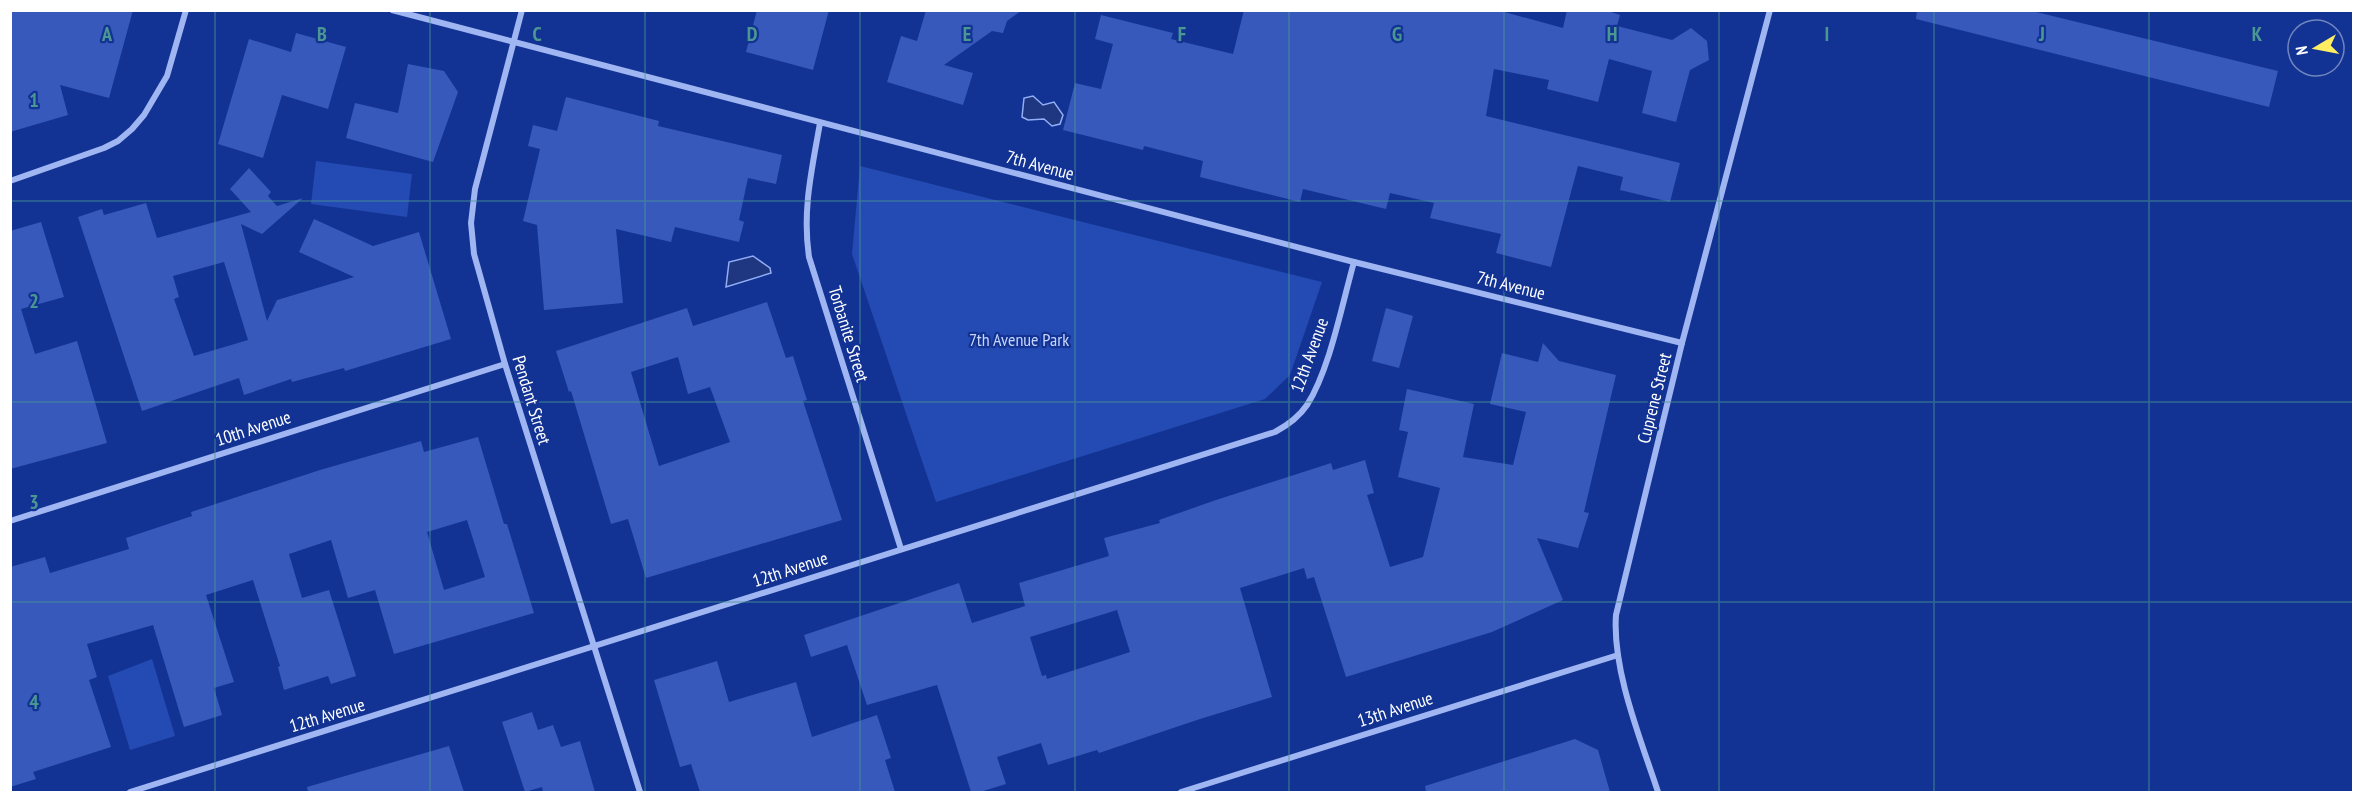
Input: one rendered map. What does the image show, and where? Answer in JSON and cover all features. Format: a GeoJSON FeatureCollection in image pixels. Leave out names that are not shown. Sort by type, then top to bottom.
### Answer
{"type":"FeatureCollection","features":[{"type":"Feature","properties":{"kind":"street"},"geometry":{"type":"LineString","coordinates":[[10,181],[104,148],[118,141],[132,129],[144,115],[168,76],[186,10]]}},
{"type":"Feature","properties":{"kind":"street","name":"7th Avenue"},"geometry":{"type":"LineString","coordinates":[[392,10],[1354,262],[1682,343]]}},
{"type":"Feature","properties":{"kind":"street","name":"Pendant Street"},"geometry":{"type":"LineString","coordinates":[[522,10],[475,189],[471,223],[474,254],[505,364],[640,792]]}},
{"type":"Feature","properties":{"kind":"street","name":"Cuprene Street"},"geometry":{"type":"LineString","coordinates":[[1658,792],[1631,708],[1618,655],[1615,635],[1616,615],[1682,343],[1770,10]]}},
{"type":"Feature","properties":{"kind":"street","name":"Torbanite Street"},"geometry":{"type":"LineString","coordinates":[[820,123],[806,208],[805,230],[809,257],[901,549]]}},
{"type":"Feature","properties":{"kind":"street","name":"12th Avenue"},"geometry":{"type":"LineString","coordinates":[[130,792],[1110,485],[1283,428],[1293,421],[1307,405],[1324,369],[1354,262]]}},
{"type":"Feature","properties":{"kind":"street","name":"10th Avenue"},"geometry":{"type":"LineString","coordinates":[[10,521],[505,364]]}},
{"type":"Feature","properties":{"kind":"street","name":"13th Avenue"},"geometry":{"type":"LineString","coordinates":[[1181,792],[1618,655]]}},
{"type":"Feature","properties":{"kind":"green space"},"geometry":{"type":"Polygon","coordinates":[[[316,161],[412,174],[407,217],[311,204],[316,161]]]}},
{"type":"Feature","properties":{"kind":"green space","name":"7th Avenue Park"},"geometry":{"type":"Polygon","coordinates":[[[860,166],[1322,282],[1290,375],[1265,399],[936,502],[852,254],[860,166]]]}},
{"type":"Feature","properties":{"kind":"green space"},"geometry":{"type":"Polygon","coordinates":[[[152,659],[175,736],[130,750],[108,676],[152,659]]]}},
{"type":"Feature","properties":{"kind":"shaded area"},"geometry":{"type":"Polygon","coordinates":[[[1033,96],[1043,105],[1054,102],[1063,115],[1060,124],[1052,126],[1044,119],[1028,120],[1022,117],[1024,98],[1033,96]]]}},
{"type":"Feature","properties":{"kind":"shaded area"},"geometry":{"type":"Polygon","coordinates":[[[753,256],[770,268],[771,273],[726,287],[729,262],[753,256]]]}},
{"type":"Feature","properties":{"kind":"building"},"geometry":{"type":"Polygon","coordinates":[[[10,10],[133,10],[109,98],[60,85],[68,115],[10,132],[10,10]]]}},
{"type":"Feature","properties":{"kind":"building"},"geometry":{"type":"Polygon","coordinates":[[[757,10],[829,10],[813,70],[746,52],[757,10]]]}},
{"type":"Feature","properties":{"kind":"building"},"geometry":{"type":"Polygon","coordinates":[[[926,10],[1022,10],[1007,21],[1003,33],[992,31],[944,65],[973,73],[963,105],[887,82],[901,36],[917,41],[926,10]]]}},
{"type":"Feature","properties":{"kind":"building"},"geometry":{"type":"Polygon","coordinates":[[[1244,10],[1497,10],[1563,28],[1567,10],[1605,10],[1620,15],[1617,26],[1672,40],[1691,28],[1707,41],[1709,60],[1690,70],[1676,122],[1642,113],[1652,71],[1609,59],[1598,102],[1547,89],[1549,80],[1494,69],[1486,116],[1680,163],[1670,202],[1620,190],[1623,177],[1578,166],[1551,267],[1496,253],[1501,234],[1430,218],[1434,203],[1390,193],[1386,209],[1303,189],[1300,202],[1200,177],[1203,161],[1144,146],[1143,150],[1063,130],[1075,83],[1101,89],[1113,44],[1095,39],[1101,15],[1173,33],[1171,39],[1233,54],[1244,10]]]}},
{"type":"Feature","properties":{"kind":"building"},"geometry":{"type":"Polygon","coordinates":[[[1917,10],[2028,10],[2278,71],[2269,107],[1916,19],[1917,10]]]}},
{"type":"Feature","properties":{"kind":"building"},"geometry":{"type":"Polygon","coordinates":[[[296,33],[346,47],[328,109],[282,95],[263,158],[218,144],[249,39],[291,52],[296,33]]]}},
{"type":"Feature","properties":{"kind":"building"},"geometry":{"type":"Polygon","coordinates":[[[408,64],[444,71],[458,92],[433,162],[346,138],[355,103],[398,113],[408,64]]]}},
{"type":"Feature","properties":{"kind":"building"},"geometry":{"type":"Polygon","coordinates":[[[566,97],[659,121],[658,126],[782,155],[776,184],[748,178],[739,220],[744,222],[739,242],[675,227],[671,242],[616,229],[623,303],[544,310],[537,225],[523,221],[540,149],[528,146],[533,125],[557,131],[566,97]]]}},
{"type":"Feature","properties":{"kind":"building"},"geometry":{"type":"Polygon","coordinates":[[[249,168],[271,192],[268,196],[277,206],[303,198],[262,234],[241,224],[267,321],[277,300],[354,277],[299,252],[314,219],[373,246],[419,232],[451,339],[345,371],[344,368],[292,382],[291,379],[244,395],[239,378],[142,411],[78,217],[102,209],[104,215],[146,203],[157,238],[251,212],[230,189],[249,168]],[[224,262],[173,276],[179,297],[174,299],[194,356],[248,340],[224,262]]]}},
{"type":"Feature","properties":{"kind":"building"},"geometry":{"type":"Polygon","coordinates":[[[41,222],[64,297],[21,309],[35,354],[77,341],[107,443],[10,469],[10,231],[41,222]]]}},
{"type":"Feature","properties":{"kind":"building"},"geometry":{"type":"Polygon","coordinates":[[[767,302],[786,358],[793,356],[807,400],[803,401],[842,520],[646,578],[628,519],[611,524],[571,391],[569,392],[556,351],[687,308],[693,326],[767,302]],[[678,357],[631,372],[659,466],[730,442],[710,387],[688,394],[678,357]]]}},
{"type":"Feature","properties":{"kind":"building"},"geometry":{"type":"Polygon","coordinates":[[[1386,308],[1413,316],[1399,368],[1372,361],[1386,308]]]}},
{"type":"Feature","properties":{"kind":"building"},"geometry":{"type":"Polygon","coordinates":[[[1543,343],[1559,361],[1616,375],[1584,512],[1589,513],[1578,548],[1537,538],[1563,600],[1492,632],[1346,677],[1314,577],[1307,579],[1304,568],[1240,588],[1272,697],[1099,753],[1097,750],[1048,765],[1041,743],[997,757],[1006,784],[980,792],[971,792],[937,685],[867,705],[847,645],[811,657],[804,635],[959,583],[972,623],[1025,606],[1019,583],[1109,556],[1104,538],[1160,523],[1159,520],[1216,500],[1331,463],[1333,470],[1365,460],[1374,493],[1367,495],[1390,567],[1423,557],[1440,488],[1398,477],[1408,432],[1399,430],[1407,389],[1474,404],[1463,457],[1513,465],[1526,412],[1490,404],[1502,353],[1538,362],[1543,343]],[[1117,610],[1030,637],[1042,676],[1046,675],[1047,679],[1130,652],[1117,610]]]}},
{"type":"Feature","properties":{"kind":"building"},"geometry":{"type":"Polygon","coordinates":[[[478,437],[534,613],[394,654],[375,590],[348,598],[331,540],[289,554],[302,598],[329,590],[356,676],[331,684],[328,676],[284,690],[278,667],[280,666],[253,580],[206,595],[234,682],[214,688],[222,715],[184,727],[153,625],[87,644],[97,677],[89,680],[111,747],[33,772],[36,779],[10,787],[10,567],[45,557],[50,573],[129,549],[126,538],[192,516],[191,512],[320,470],[421,441],[424,452],[478,437]],[[467,520],[427,532],[444,590],[485,577],[467,520]]]}},
{"type":"Feature","properties":{"kind":"building"},"geometry":{"type":"Polygon","coordinates":[[[717,661],[729,702],[796,682],[812,737],[877,715],[891,758],[885,760],[895,792],[700,792],[691,764],[680,767],[654,680],[717,661]]]}},
{"type":"Feature","properties":{"kind":"building"},"geometry":{"type":"Polygon","coordinates":[[[532,712],[538,730],[553,725],[561,747],[580,741],[595,792],[543,792],[542,787],[525,792],[502,722],[532,712]]]}},
{"type":"Feature","properties":{"kind":"building"},"geometry":{"type":"Polygon","coordinates":[[[1575,739],[1598,750],[1610,792],[1426,792],[1425,786],[1575,739]]]}},
{"type":"Feature","properties":{"kind":"building"},"geometry":{"type":"Polygon","coordinates":[[[449,746],[464,792],[308,792],[307,787],[449,746]]]}}]}
